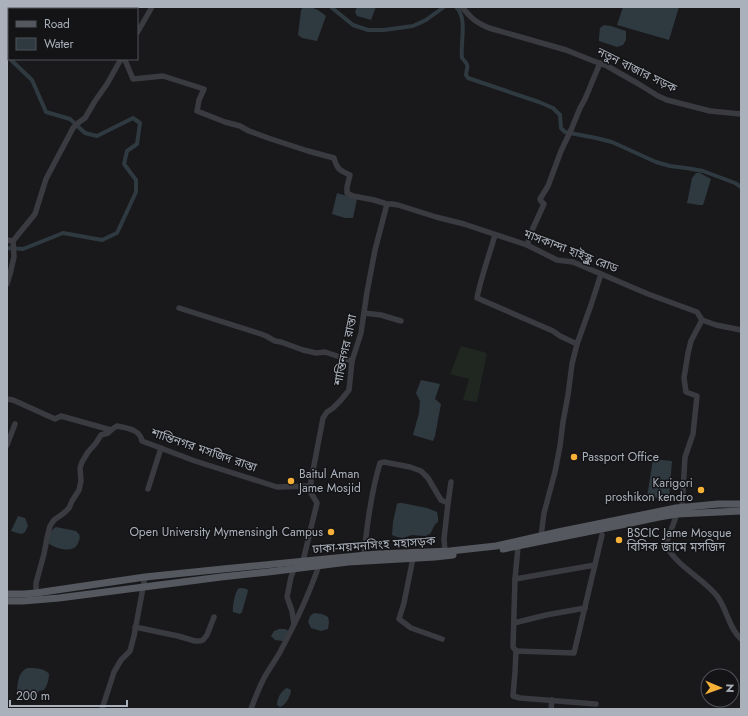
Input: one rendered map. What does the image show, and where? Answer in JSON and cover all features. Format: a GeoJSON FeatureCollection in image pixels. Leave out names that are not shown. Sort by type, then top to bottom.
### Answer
{"type":"FeatureCollection","features":[{"type":"Feature","properties":{"kind":"main road","name":"ঢাকা-ময়মনসিংহ মহাসড়ক"},"geometry":{"type":"LineString","coordinates":[[7,594],[36,593],[145,577],[364,555],[445,551],[496,546],[541,536],[718,504],[741,504]]}},
{"type":"Feature","properties":{"kind":"main road","name":"ঢাকা-ময়মনসিংহ মহাসড়ক"},"geometry":{"type":"LineString","coordinates":[[7,601],[34,600],[318,565],[436,557],[518,547],[659,517],[679,511],[741,511]]}},
{"type":"Feature","properties":{"kind":"street"},"geometry":{"type":"LineString","coordinates":[[138,31],[152,7]]}},
{"type":"Feature","properties":{"kind":"street","name":"নতুন বাজার সড়ক"},"geometry":{"type":"LineString","coordinates":[[462,7],[470,17],[489,28],[566,50],[600,63],[667,100],[710,111],[741,114]]}},
{"type":"Feature","properties":{"kind":"street"},"geometry":{"type":"LineString","coordinates":[[7,284],[14,257],[11,242],[36,214],[46,179],[73,128],[85,118],[108,84],[120,60]]}},
{"type":"Feature","properties":{"kind":"street","name":"মাসকান্দা হাইস্কুল রোড"},"geometry":{"type":"LineString","coordinates":[[125,60],[133,79],[163,76],[204,89],[199,100],[197,111],[271,139],[334,158],[339,170],[350,175],[347,194],[387,204],[398,205],[527,245],[557,260],[573,262],[648,294],[697,312],[702,320],[716,325],[741,330]]}},
{"type":"Feature","properties":{"kind":"street"},"geometry":{"type":"LineString","coordinates":[[527,245],[544,204],[540,199],[548,186],[565,141],[600,63]]}},
{"type":"Feature","properties":{"kind":"street","name":"শান্তিনগর রাস্তা"},"geometry":{"type":"LineString","coordinates":[[303,561],[318,504],[311,493],[311,481],[323,418],[327,412],[342,400],[349,390],[352,361],[361,333],[375,250],[387,204]]}},
{"type":"Feature","properties":{"kind":"street"},"geometry":{"type":"LineString","coordinates":[[495,235],[477,298],[553,331],[577,344]]}},
{"type":"Feature","properties":{"kind":"street"},"geometry":{"type":"LineString","coordinates":[[541,536],[544,513],[560,446],[572,364],[577,344],[601,274]]}},
{"type":"Feature","properties":{"kind":"street"},"geometry":{"type":"LineString","coordinates":[[179,308],[261,334],[275,341],[316,353],[326,352],[352,361]]}},
{"type":"Feature","properties":{"kind":"street"},"geometry":{"type":"LineString","coordinates":[[364,313],[381,315],[401,321]]}},
{"type":"Feature","properties":{"kind":"street"},"geometry":{"type":"LineString","coordinates":[[702,320],[691,341],[684,378],[686,392],[697,396],[693,434],[685,456],[679,511],[666,544],[669,551],[717,596],[729,621],[738,637],[741,639]]}},
{"type":"Feature","properties":{"kind":"street","name":"শান্তিনগর মসজিদ রাস্তা"},"geometry":{"type":"LineString","coordinates":[[7,399],[13,400],[54,419],[61,416],[111,430],[117,426],[130,429],[141,436],[142,441],[195,461],[277,487],[311,486]]}},
{"type":"Feature","properties":{"kind":"street"},"geometry":{"type":"LineString","coordinates":[[7,445],[15,424]]}},
{"type":"Feature","properties":{"kind":"street"},"geometry":{"type":"LineString","coordinates":[[36,593],[36,582],[50,526],[54,520],[69,508],[80,490],[80,468],[88,452],[93,448],[101,435],[108,433],[111,430]]}},
{"type":"Feature","properties":{"kind":"street"},"geometry":{"type":"LineString","coordinates":[[148,489],[161,448]]}},
{"type":"Feature","properties":{"kind":"street"},"geometry":{"type":"LineString","coordinates":[[364,555],[370,507],[380,464],[384,462],[410,467],[421,471],[428,478],[441,500],[448,503]]}},
{"type":"Feature","properties":{"kind":"street"},"geometry":{"type":"LineString","coordinates":[[445,551],[444,539],[451,482]]}},
{"type":"Feature","properties":{"kind":"street"},"geometry":{"type":"LineString","coordinates":[[516,651],[574,653],[602,535]]}},
{"type":"Feature","properties":{"kind":"street"},"geometry":{"type":"LineString","coordinates":[[518,547],[515,580],[513,647],[516,651],[513,696],[520,698],[596,704]]}},
{"type":"Feature","properties":{"kind":"street"},"geometry":{"type":"LineString","coordinates":[[413,558],[404,603],[399,619],[410,628],[442,639]]}},
{"type":"Feature","properties":{"kind":"street"},"geometry":{"type":"LineString","coordinates":[[251,709],[264,678],[280,653],[294,624],[313,582],[318,565]]}},
{"type":"Feature","properties":{"kind":"street"},"geometry":{"type":"LineString","coordinates":[[515,580],[595,565]]}},
{"type":"Feature","properties":{"kind":"street"},"geometry":{"type":"LineString","coordinates":[[294,569],[287,597],[294,624]]}},
{"type":"Feature","properties":{"kind":"street"},"geometry":{"type":"LineString","coordinates":[[102,709],[114,672],[121,660],[130,651],[145,577]]}},
{"type":"Feature","properties":{"kind":"street"},"geometry":{"type":"LineString","coordinates":[[514,623],[546,615],[585,608]]}},
{"type":"Feature","properties":{"kind":"street"},"geometry":{"type":"LineString","coordinates":[[135,627],[200,641],[203,640],[207,634],[214,617]]}},
{"type":"Feature","properties":{"kind":"street"},"geometry":{"type":"LineString","coordinates":[[551,709],[552,700]]}},
{"type":"Feature","properties":{"kind":"shaded area"},"geometry":{"type":"Polygon","coordinates":[[[461,346],[487,353],[477,402],[463,400],[469,379],[450,374],[461,346]]]}},
{"type":"Feature","properties":{"kind":"water"},"geometry":{"type":"Polygon","coordinates":[[[303,7],[316,9],[326,16],[317,41],[302,38],[298,35],[301,10],[303,7]]]}},
{"type":"Feature","properties":{"kind":"water"},"geometry":{"type":"Polygon","coordinates":[[[357,7],[376,7],[371,20],[357,16],[355,12],[357,7]]]}},
{"type":"Feature","properties":{"kind":"water"},"geometry":{"type":"Polygon","coordinates":[[[623,7],[679,7],[669,40],[617,25],[623,7]]]}},
{"type":"Feature","properties":{"kind":"water"},"geometry":{"type":"Polygon","coordinates":[[[604,25],[626,31],[626,40],[623,45],[617,47],[599,41],[600,28],[604,25]]]}},
{"type":"Feature","properties":{"kind":"water"},"geometry":{"type":"Polygon","coordinates":[[[696,173],[700,173],[711,179],[703,205],[687,203],[692,178],[696,173]]]}},
{"type":"Feature","properties":{"kind":"water"},"geometry":{"type":"Polygon","coordinates":[[[337,193],[357,199],[353,218],[345,218],[332,214],[337,193]]]}},
{"type":"Feature","properties":{"kind":"water"},"geometry":{"type":"Polygon","coordinates":[[[421,380],[440,384],[435,399],[441,404],[433,441],[413,435],[419,413],[420,401],[416,393],[421,380]]]}},
{"type":"Feature","properties":{"kind":"water"},"geometry":{"type":"Polygon","coordinates":[[[653,459],[672,461],[669,499],[647,497],[653,459]]]}},
{"type":"Feature","properties":{"kind":"water"},"geometry":{"type":"Polygon","coordinates":[[[399,503],[427,508],[437,512],[438,522],[430,534],[425,536],[412,535],[403,538],[392,535],[393,522],[397,504],[399,503]]]}},
{"type":"Feature","properties":{"kind":"water"},"geometry":{"type":"Polygon","coordinates":[[[18,516],[25,518],[28,526],[22,534],[11,531],[18,516]]]}},
{"type":"Feature","properties":{"kind":"water"},"geometry":{"type":"Polygon","coordinates":[[[56,527],[76,531],[80,537],[76,546],[65,550],[56,548],[49,544],[51,532],[56,527]]]}},
{"type":"Feature","properties":{"kind":"water"},"geometry":{"type":"Polygon","coordinates":[[[239,588],[247,589],[248,591],[242,612],[240,614],[233,612],[233,610],[236,593],[239,588]]]}},
{"type":"Feature","properties":{"kind":"water"},"geometry":{"type":"Polygon","coordinates":[[[314,613],[322,614],[328,617],[328,629],[321,631],[311,628],[308,622],[310,616],[314,613]]]}},
{"type":"Feature","properties":{"kind":"water"},"geometry":{"type":"Polygon","coordinates":[[[279,629],[289,631],[283,641],[275,640],[271,636],[274,631],[279,629]]]}},
{"type":"Feature","properties":{"kind":"water"},"geometry":{"type":"Polygon","coordinates":[[[27,668],[42,669],[49,674],[46,687],[44,690],[39,691],[36,698],[31,698],[17,691],[20,675],[27,668]]]}},
{"type":"Feature","properties":{"kind":"water"},"geometry":{"type":"Polygon","coordinates":[[[287,688],[291,690],[290,695],[286,703],[280,707],[277,705],[277,702],[281,693],[287,688]]]}},
{"type":"Feature","properties":{"kind":"waterway"},"geometry":{"type":"LineString","coordinates":[[331,7],[353,25],[368,30],[384,30],[413,26],[426,20],[444,7]]}},
{"type":"Feature","properties":{"kind":"waterway"},"geometry":{"type":"LineString","coordinates":[[456,7],[462,18],[462,58],[467,65],[466,75],[468,78],[553,108],[560,115],[561,128],[565,132],[612,142],[656,162],[670,166],[703,171],[735,183],[741,187]]}},
{"type":"Feature","properties":{"kind":"waterway"},"geometry":{"type":"LineString","coordinates":[[7,248],[23,249],[63,233],[102,240],[117,233],[136,192],[136,180],[124,164],[127,151],[137,144],[140,123],[133,118],[97,136],[85,133],[70,119],[46,112],[32,80],[11,60]]}},
{"type":"Feature","properties":{"kind":"place","name":"Passport Office"},"geometry":{"type":"Point","coordinates":[574,457]}},
{"type":"Feature","properties":{"kind":"place","name":"Baitul Aman Jame Mosjid"},"geometry":{"type":"Point","coordinates":[291,481]}},
{"type":"Feature","properties":{"kind":"place","name":"Karigori proshikon kendro"},"geometry":{"type":"Point","coordinates":[701,490]}},
{"type":"Feature","properties":{"kind":"place","name":"Open University Mymensingh Campus"},"geometry":{"type":"Point","coordinates":[331,532]}},
{"type":"Feature","properties":{"kind":"place","name":"BSCIC Jame Mosque বিসিক জামে মসজিদ"},"geometry":{"type":"Point","coordinates":[619,540]}}]}
